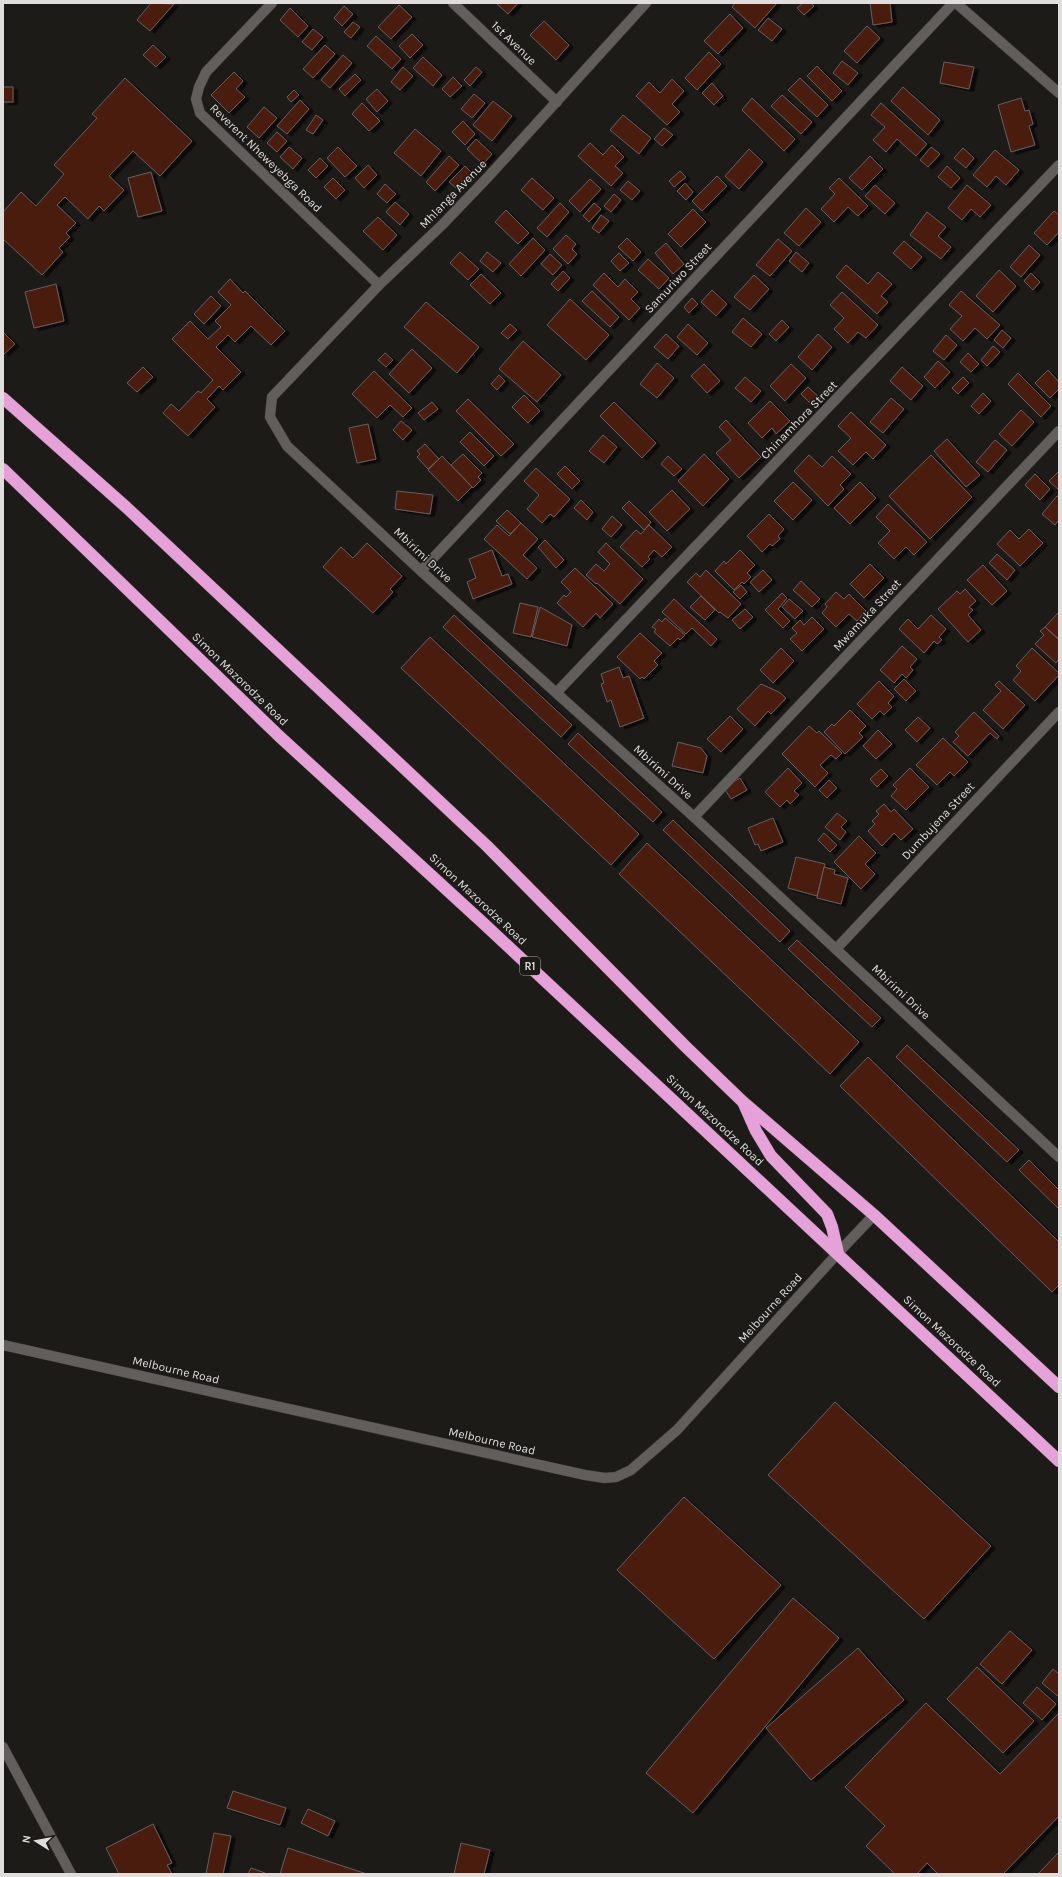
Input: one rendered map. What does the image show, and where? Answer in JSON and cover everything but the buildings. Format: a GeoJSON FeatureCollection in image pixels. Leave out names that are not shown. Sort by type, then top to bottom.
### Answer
{"type":"FeatureCollection","features":[{"type":"Feature","properties":{"kind":"highway"},"geometry":{"type":"LineString","coordinates":[[3,398],[126,507],[488,846],[686,1047],[742,1101],[874,1216],[1059,1387]]}},
{"type":"Feature","properties":{"kind":"highway","name":"Simon Mazorodze Road"},"geometry":{"type":"LineString","coordinates":[[3,469],[279,736],[838,1252],[1059,1461]]}},
{"type":"Feature","properties":{"kind":"highway"},"geometry":{"type":"LineString","coordinates":[[742,1101],[756,1131],[771,1156],[827,1214],[838,1252]]}},
{"type":"Feature","properties":{"kind":"street","name":"Reverent Nheweyebga Road"},"geometry":{"type":"LineString","coordinates":[[272,3],[206,72],[198,87],[196,99],[200,113],[378,285]]}},
{"type":"Feature","properties":{"kind":"street","name":"1st Avenue"},"geometry":{"type":"LineString","coordinates":[[454,3],[557,102]]}},
{"type":"Feature","properties":{"kind":"street","name":"Mhlanga Avenue"},"geometry":{"type":"LineString","coordinates":[[272,397],[378,285],[444,224],[646,3]]}},
{"type":"Feature","properties":{"kind":"street"},"geometry":{"type":"LineString","coordinates":[[955,3],[1058,90]]}},
{"type":"Feature","properties":{"kind":"street","name":"Samuriwo Street"},"geometry":{"type":"LineString","coordinates":[[420,571],[955,3]]}},
{"type":"Feature","properties":{"kind":"street","name":"Chinamhora Street"},"geometry":{"type":"LineString","coordinates":[[557,692],[1059,165]]}},
{"type":"Feature","properties":{"kind":"street","name":"Mbirimi Drive"},"geometry":{"type":"LineString","coordinates":[[272,397],[270,417],[288,446],[420,571],[557,692],[694,817],[1059,1157]]}},
{"type":"Feature","properties":{"kind":"street","name":"Mwamuka Street"},"geometry":{"type":"LineString","coordinates":[[694,817],[1059,431]]}},
{"type":"Feature","properties":{"kind":"street","name":"Dumbujena Street"},"geometry":{"type":"LineString","coordinates":[[836,948],[1059,712]]}},
{"type":"Feature","properties":{"kind":"street","name":"Melbourne Road"},"geometry":{"type":"LineString","coordinates":[[3,1345],[605,1478],[616,1477],[631,1470],[677,1430],[838,1252],[874,1216]]}},
{"type":"Feature","properties":{"kind":"street"},"geometry":{"type":"LineString","coordinates":[[3,1747],[71,1874]]}}]}
